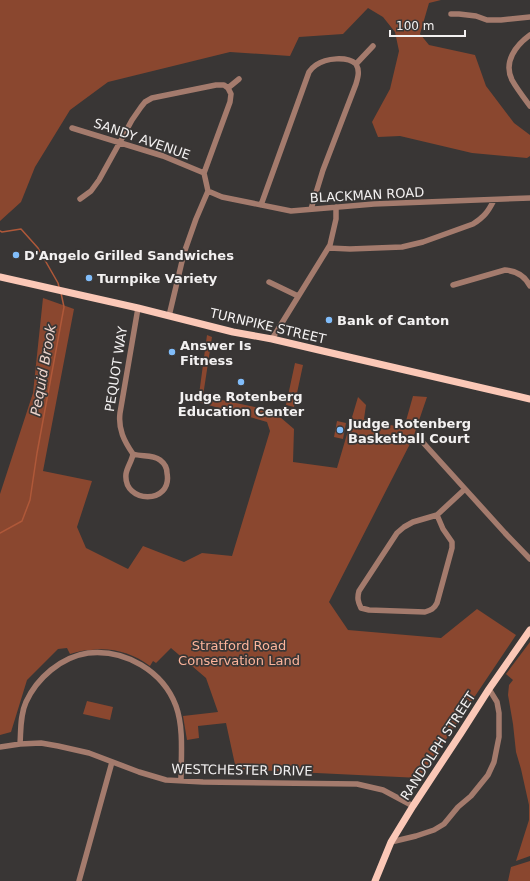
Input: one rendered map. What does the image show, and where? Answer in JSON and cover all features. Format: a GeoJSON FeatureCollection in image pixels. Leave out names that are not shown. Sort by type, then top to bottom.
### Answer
{"type":"FeatureCollection","features":[{"type":"Feature","properties":{"kind":"main road","name":"TURNPIKE STREET"},"geometry":{"type":"LineString","coordinates":[[0,277],[138,308],[233,332],[272,339],[530,399]]}},
{"type":"Feature","properties":{"kind":"main road","name":"RANDOLPH STREET"},"geometry":{"type":"LineString","coordinates":[[375,881],[391,842],[413,806],[530,630]]}},
{"type":"Feature","properties":{"kind":"street"},"geometry":{"type":"LineString","coordinates":[[451,14],[476,16],[486,20],[530,17]]}},
{"type":"Feature","properties":{"kind":"street"},"geometry":{"type":"LineString","coordinates":[[530,35],[520,43],[514,51],[510,60],[509,68],[512,80],[530,106]]}},
{"type":"Feature","properties":{"kind":"street"},"geometry":{"type":"LineString","coordinates":[[356,64],[373,46]]}},
{"type":"Feature","properties":{"kind":"street"},"geometry":{"type":"LineString","coordinates":[[261,205],[309,72],[320,62],[337,59],[352,60],[358,67],[359,72],[356,84],[311,209]]}},
{"type":"Feature","properties":{"kind":"street"},"geometry":{"type":"LineString","coordinates":[[228,88],[239,79]]}},
{"type":"Feature","properties":{"kind":"street"},"geometry":{"type":"LineString","coordinates":[[80,199],[91,191],[99,180],[132,120],[145,102],[152,98],[216,86],[224,85],[228,88],[231,94],[230,102],[204,173],[208,191],[184,253],[169,316]]}},
{"type":"Feature","properties":{"kind":"street","name":"SANDY AVENUE"},"geometry":{"type":"LineString","coordinates":[[72,128],[163,156],[204,173]]}},
{"type":"Feature","properties":{"kind":"street","name":"BLACKMAN ROAD"},"geometry":{"type":"LineString","coordinates":[[208,191],[222,197],[291,211],[440,201],[530,198]]}},
{"type":"Feature","properties":{"kind":"street"},"geometry":{"type":"LineString","coordinates":[[329,248],[350,249],[402,247],[423,242],[479,220],[488,211],[494,200]]}},
{"type":"Feature","properties":{"kind":"street"},"geometry":{"type":"LineString","coordinates":[[272,339],[329,248],[336,219],[336,207]]}},
{"type":"Feature","properties":{"kind":"street"},"geometry":{"type":"LineString","coordinates":[[453,285],[505,270],[514,271],[524,277],[530,286]]}},
{"type":"Feature","properties":{"kind":"street"},"geometry":{"type":"LineString","coordinates":[[269,282],[298,296]]}},
{"type":"Feature","properties":{"kind":"street","name":"PEQUOT WAY"},"geometry":{"type":"LineString","coordinates":[[133,454],[122,435],[119,419],[138,308]]}},
{"type":"Feature","properties":{"kind":"street"},"geometry":{"type":"LineString","coordinates":[[418,437],[530,560]]}},
{"type":"Feature","properties":{"kind":"street"},"geometry":{"type":"LineString","coordinates":[[133,454],[138,456],[154,457],[160,459],[163,463],[168,477],[164,489],[159,493],[150,497],[144,497],[135,494],[131,490],[126,481],[126,474],[133,454]]}},
{"type":"Feature","properties":{"kind":"street"},"geometry":{"type":"LineString","coordinates":[[437,515],[443,529],[452,542],[452,548],[435,608],[426,612],[366,610],[361,608],[357,596],[359,591],[397,534],[404,527],[413,522],[437,515],[465,489]]}},
{"type":"Feature","properties":{"kind":"street"},"geometry":{"type":"LineString","coordinates":[[20,744],[24,708],[32,690],[41,678],[64,662],[88,653],[115,655],[128,658],[151,671],[169,692],[176,706],[179,721],[181,740],[181,781]]}},
{"type":"Feature","properties":{"kind":"street"},"geometry":{"type":"LineString","coordinates":[[391,842],[434,830],[444,824],[458,807],[471,796],[488,775],[494,762],[499,736],[497,702],[490,689]]}},
{"type":"Feature","properties":{"kind":"street","name":"WESTCHESTER DRIVE"},"geometry":{"type":"LineString","coordinates":[[0,747],[40,743],[58,746],[89,753],[166,780],[358,784],[383,790],[413,806]]}},
{"type":"Feature","properties":{"kind":"street"},"geometry":{"type":"LineString","coordinates":[[79,881],[112,762]]}},
{"type":"Feature","properties":{"kind":"green space"},"geometry":{"type":"Polygon","coordinates":[[[0,0],[441,0],[429,3],[420,34],[429,45],[475,55],[486,86],[514,123],[530,135],[530,156],[527,158],[472,153],[400,136],[378,137],[372,122],[390,89],[399,51],[395,32],[383,17],[368,8],[343,34],[299,37],[290,56],[230,52],[108,82],[70,110],[35,167],[21,202],[0,221],[0,0]]]}},
{"type":"Feature","properties":{"kind":"green space","name":"Stratford Road Conservation Land"},"geometry":{"type":"Polygon","coordinates":[[[43,298],[74,309],[43,471],[92,481],[77,527],[86,548],[128,569],[143,546],[184,562],[202,553],[232,556],[270,431],[267,422],[198,402],[207,335],[212,337],[203,396],[273,411],[294,429],[293,462],[337,468],[358,397],[366,405],[364,419],[404,428],[413,396],[427,397],[413,438],[329,602],[348,630],[441,638],[477,609],[516,635],[420,778],[236,769],[226,723],[198,726],[199,738],[187,740],[183,716],[218,712],[206,678],[171,648],[156,663],[153,661],[150,666],[129,654],[114,650],[88,650],[70,654],[67,648],[58,649],[27,680],[11,732],[0,735],[0,494],[33,393],[43,298]]]}},
{"type":"Feature","properties":{"kind":"green space"},"geometry":{"type":"Polygon","coordinates":[[[295,363],[303,365],[294,407],[286,405],[295,363]]]}},
{"type":"Feature","properties":{"kind":"green space","name":"Judge Rotenberg Basketball Court"},"geometry":{"type":"Polygon","coordinates":[[[337,421],[346,423],[343,439],[334,437],[337,421]]]}},
{"type":"Feature","properties":{"kind":"green space"},"geometry":{"type":"Polygon","coordinates":[[[530,642],[530,856],[516,861],[529,820],[529,805],[516,752],[508,695],[509,685],[513,680],[506,674],[530,642]]]}},
{"type":"Feature","properties":{"kind":"green space"},"geometry":{"type":"Polygon","coordinates":[[[87,701],[113,707],[110,720],[83,714],[87,701]]]}},
{"type":"Feature","properties":{"kind":"green space"},"geometry":{"type":"Polygon","coordinates":[[[530,861],[530,881],[508,881],[511,867],[530,861]]]}},
{"type":"Feature","properties":{"kind":"waterway","name":"Pequid Brook"},"geometry":{"type":"LineString","coordinates":[[0,231],[21,229],[38,248],[59,287]]}},
{"type":"Feature","properties":{"kind":"waterway","name":"Pequid Brook"},"geometry":{"type":"LineString","coordinates":[[0,533],[22,521],[30,500],[37,453],[64,307],[61,293]]}},
{"type":"Feature","properties":{"kind":"place","name":"D'Angelo Grilled Sandwiches"},"geometry":{"type":"Point","coordinates":[16,255]}},
{"type":"Feature","properties":{"kind":"place","name":"Turnpike Variety"},"geometry":{"type":"Point","coordinates":[89,278]}},
{"type":"Feature","properties":{"kind":"place","name":"Bank of Canton"},"geometry":{"type":"Point","coordinates":[329,320]}},
{"type":"Feature","properties":{"kind":"place","name":"Answer Is Fitness"},"geometry":{"type":"Point","coordinates":[172,352]}},
{"type":"Feature","properties":{"kind":"place","name":"Judge Rotenberg Education Center"},"geometry":{"type":"Point","coordinates":[241,382]}},
{"type":"Feature","properties":{"kind":"place","name":"Judge Rotenberg Basketball Court"},"geometry":{"type":"Point","coordinates":[340,430]}}]}
